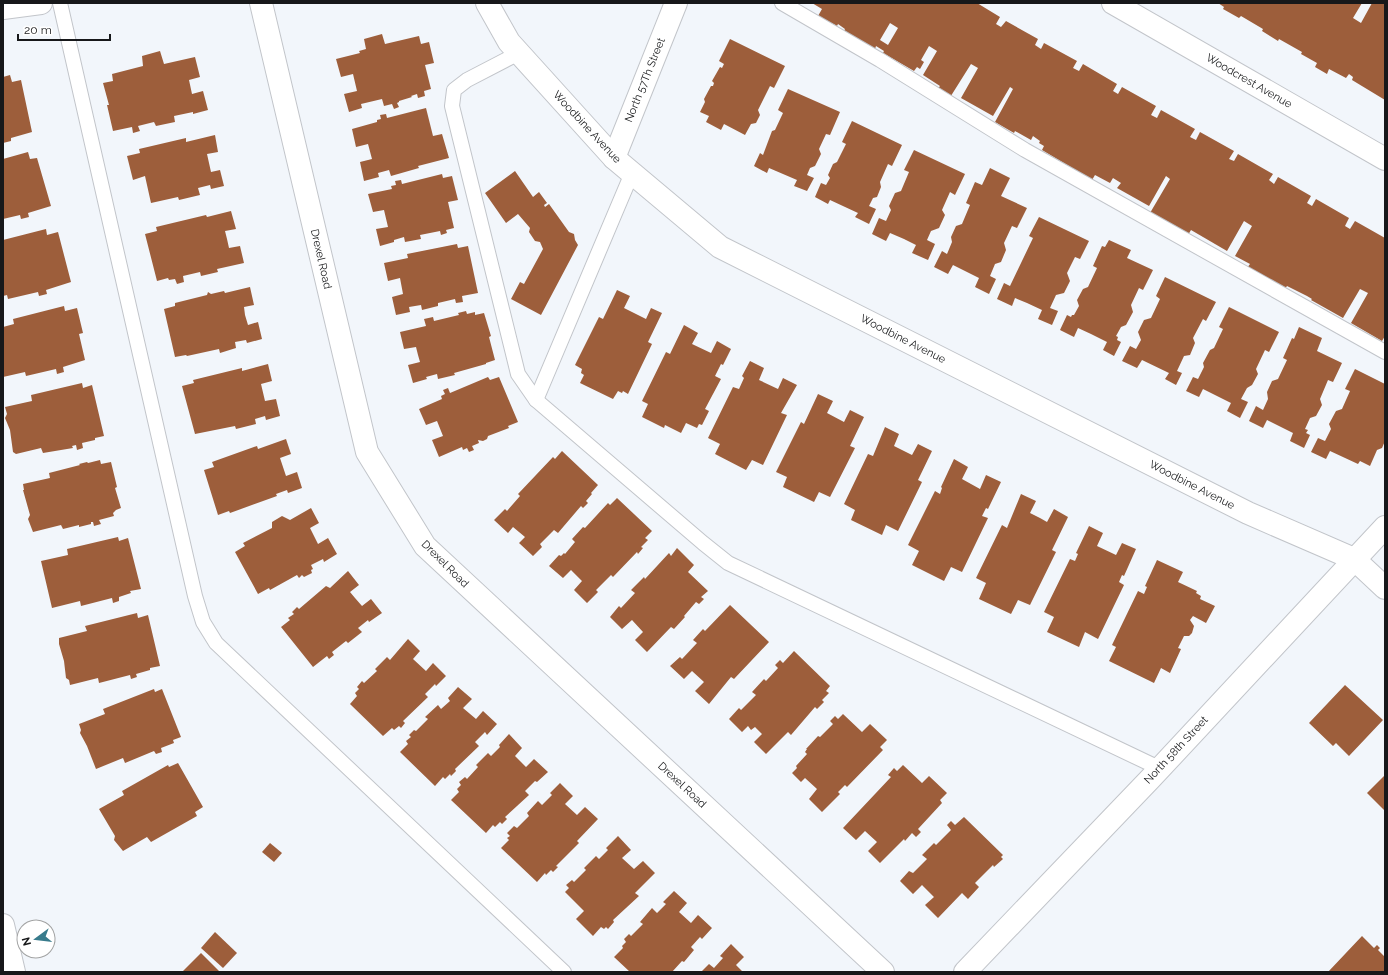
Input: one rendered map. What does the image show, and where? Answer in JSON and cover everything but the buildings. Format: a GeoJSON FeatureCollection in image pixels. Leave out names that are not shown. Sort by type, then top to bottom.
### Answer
{"type":"FeatureCollection","features":[{"type":"Feature","properties":{"kind":"street"},"geometry":{"type":"LineString","coordinates":[[3,8],[41,3]]}},
{"type":"Feature","properties":{"kind":"street","name":"Drexel Road"},"geometry":{"type":"LineString","coordinates":[[261,3],[367,452],[424,546],[883,972]]}},
{"type":"Feature","properties":{"kind":"street","name":"Woodbine Avenue"},"geometry":{"type":"LineString","coordinates":[[487,3],[509,42],[614,158],[720,247],[1248,513],[1354,559],[1385,588]]}},
{"type":"Feature","properties":{"kind":"street","name":"North 57Th Street"},"geometry":{"type":"LineString","coordinates":[[614,158],[676,3]]}},
{"type":"Feature","properties":{"kind":"street","name":"Woodcrest Avenue"},"geometry":{"type":"LineString","coordinates":[[1113,3],[1385,159]]}},
{"type":"Feature","properties":{"kind":"street","name":"North 58th Street"},"geometry":{"type":"LineString","coordinates":[[965,972],[1385,527]]}},
{"type":"Feature","properties":{"kind":"street"},"geometry":{"type":"LineString","coordinates":[[3,925],[14,972]]}},
{"type":"Feature","properties":{"kind":"lane"},"geometry":{"type":"LineString","coordinates":[[60,3],[195,596],[203,622],[216,643],[221,648],[564,972]]}},
{"type":"Feature","properties":{"kind":"lane"},"geometry":{"type":"LineString","coordinates":[[782,3],[880,60],[1025,150],[1385,352]]}},
{"type":"Feature","properties":{"kind":"lane"},"geometry":{"type":"LineString","coordinates":[[519,53],[467,80],[454,90],[452,106],[518,374],[536,400],[728,563],[1159,768]]}},
{"type":"Feature","properties":{"kind":"lane"},"geometry":{"type":"LineString","coordinates":[[536,400],[632,173]]}}]}
